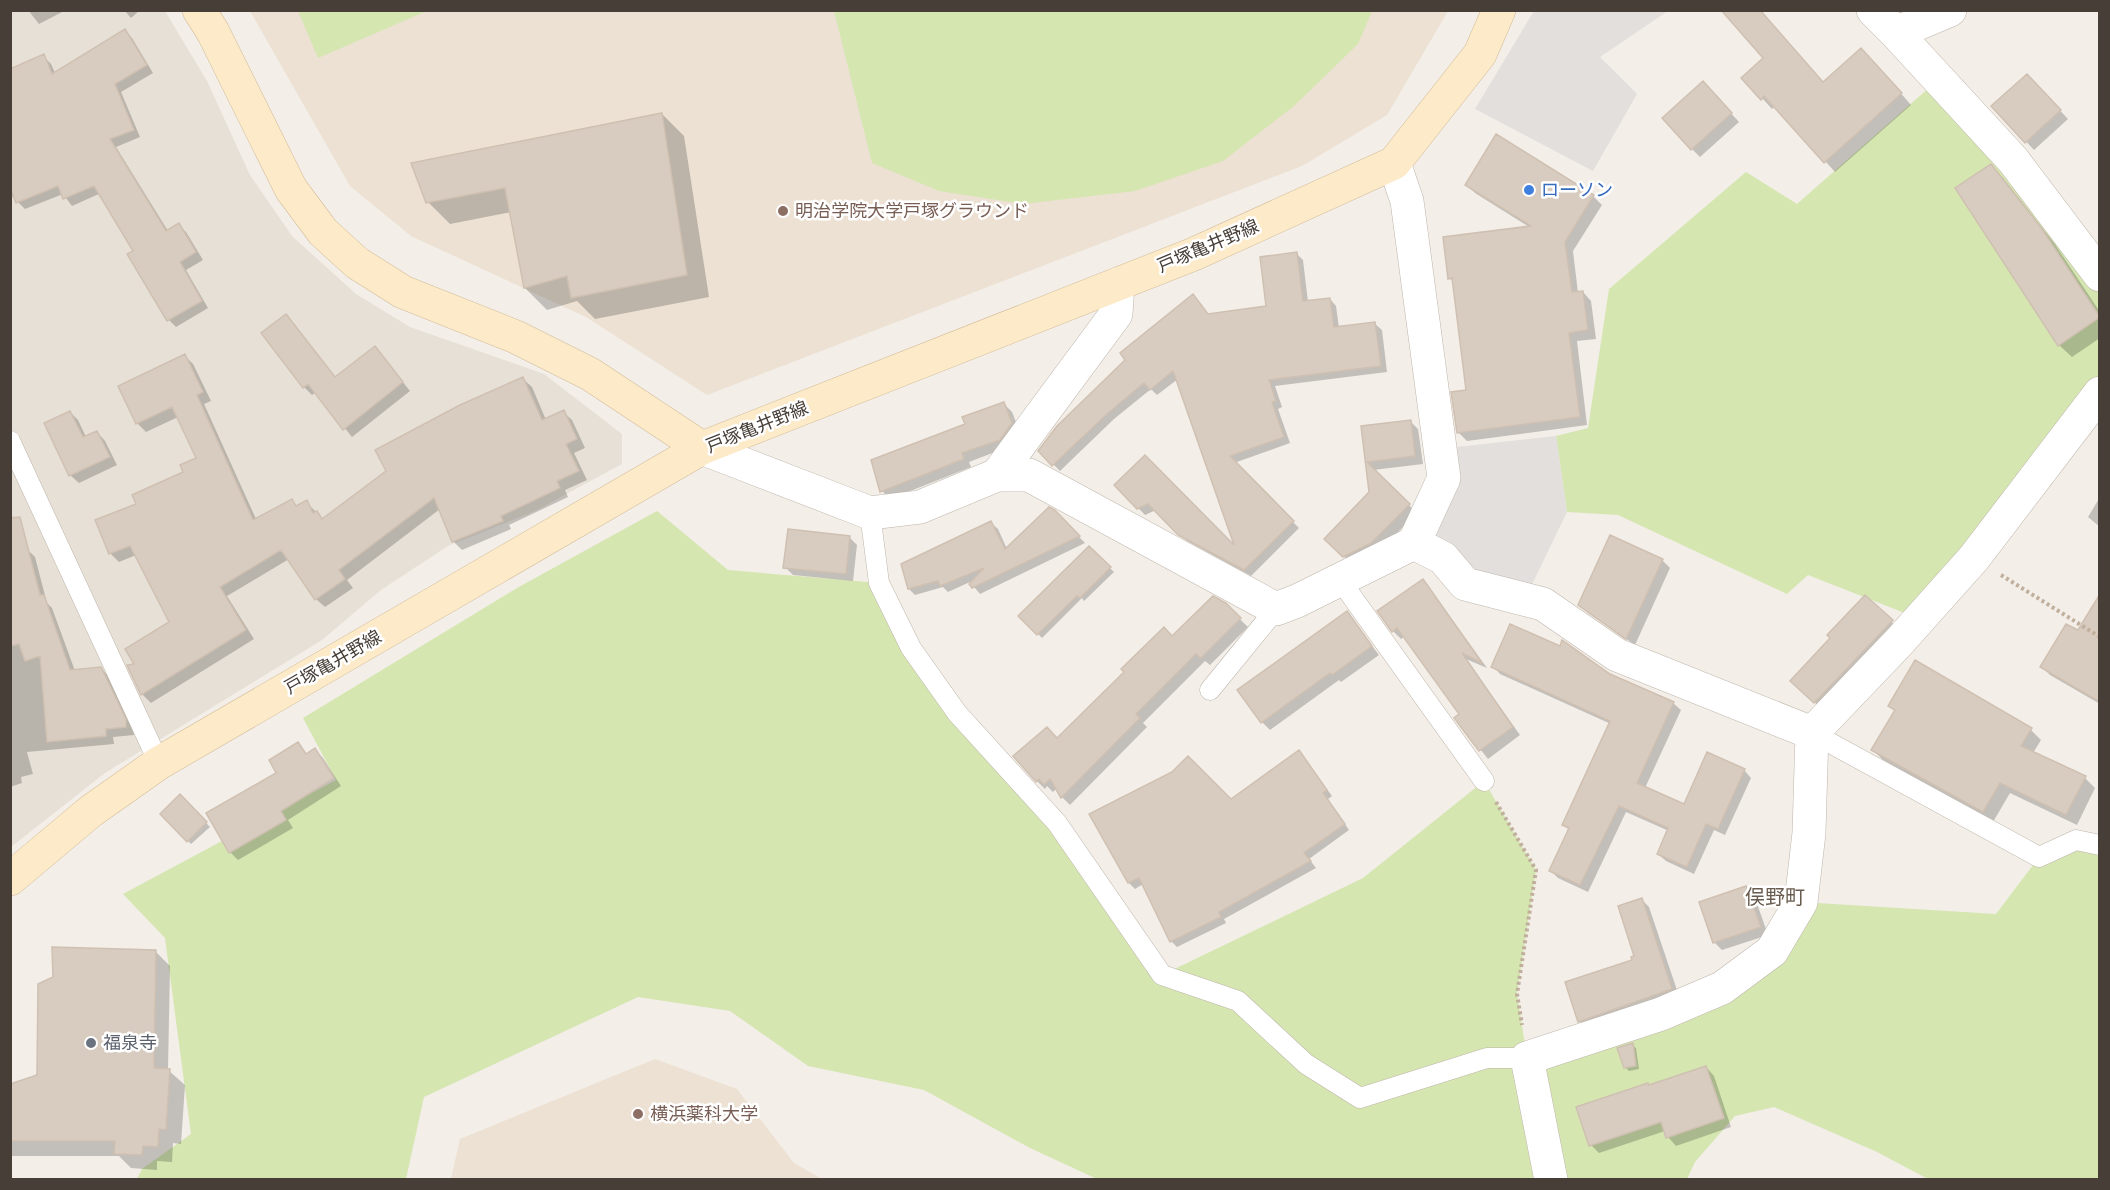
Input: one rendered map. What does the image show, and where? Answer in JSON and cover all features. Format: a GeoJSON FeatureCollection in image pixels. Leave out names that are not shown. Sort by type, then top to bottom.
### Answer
{"type":"FeatureCollection","features":[{"type":"Feature","properties":{"kind":"main road"},"geometry":{"type":"LineString","coordinates":[[200,10],[291,189],[323,232],[357,263],[403,292],[516,338],[590,374],[702,448]]}},
{"type":"Feature","properties":{"kind":"main road","name":"戸塚亀井野線"},"geometry":{"type":"LineString","coordinates":[[10,879],[91,811],[159,763],[702,448],[1194,254],[1394,163],[1480,54],[1499,10]]}},
{"type":"Feature","properties":{"kind":"street"},"geometry":{"type":"LineString","coordinates":[[1873,10],[2013,160],[2100,275]]}},
{"type":"Feature","properties":{"kind":"street"},"geometry":{"type":"LineString","coordinates":[[1896,33],[1950,10]]}},
{"type":"Feature","properties":{"kind":"street"},"geometry":{"type":"LineString","coordinates":[[702,448],[870,513],[920,507],[997,475],[1029,476],[1276,609],[1297,601],[1414,543],[1444,478],[1407,201],[1394,163]]}},
{"type":"Feature","properties":{"kind":"street"},"geometry":{"type":"LineString","coordinates":[[997,475],[1116,314],[1118,285]]}},
{"type":"Feature","properties":{"kind":"street"},"geometry":{"type":"LineString","coordinates":[[1551,1179],[1527,1058],[1661,1014],[1722,988],[1772,951],[1802,902],[1809,832],[1812,733],[1899,642],[1974,558],[2100,393]]}},
{"type":"Feature","properties":{"kind":"street"},"geometry":{"type":"LineString","coordinates":[[1414,543],[1443,558],[1464,584],[1543,604],[1617,655],[1812,733]]}},
{"type":"Feature","properties":{"kind":"lane"},"geometry":{"type":"LineString","coordinates":[[10,441],[159,763]]}},
{"type":"Feature","properties":{"kind":"lane"},"geometry":{"type":"LineString","coordinates":[[870,513],[879,583],[911,648],[957,713],[1057,823],[1162,975],[1238,1002],[1306,1064],[1360,1098],[1487,1058],[1527,1058]]}},
{"type":"Feature","properties":{"kind":"lane"},"geometry":{"type":"LineString","coordinates":[[1340,580],[1484,781]]}},
{"type":"Feature","properties":{"kind":"lane"},"geometry":{"type":"LineString","coordinates":[[1210,690],[1276,609]]}},
{"type":"Feature","properties":{"kind":"lane"},"geometry":{"type":"LineString","coordinates":[[1812,733],[2039,857],[2076,840],[2100,845]]}},
{"type":"Feature","properties":{"kind":"path"},"geometry":{"type":"LineString","coordinates":[[1974,558],[2100,637]]}},
{"type":"Feature","properties":{"kind":"path"},"geometry":{"type":"LineString","coordinates":[[1484,781],[1536,870],[1517,994],[1527,1058]]}},
{"type":"Feature","properties":{"kind":"shaded area"},"geometry":{"type":"Polygon","coordinates":[[[11,11],[165,11],[207,81],[250,175],[292,236],[356,294],[410,327],[544,374],[622,434],[622,464],[535,511],[448,546],[381,590],[322,640],[105,773],[11,847],[11,11]]]}},
{"type":"Feature","properties":{"kind":"shaded area","name":"明治学院大学戸塚グラウンド"},"geometry":{"type":"Polygon","coordinates":[[[250,11],[1448,11],[1387,115],[1302,166],[707,395],[586,317],[411,236],[350,186],[250,11]]]}},
{"type":"Feature","properties":{"kind":"shaded area"},"geometry":{"type":"Polygon","coordinates":[[[1534,11],[1668,11],[1600,57],[1637,94],[1593,171],[1475,109],[1534,11]]]}},
{"type":"Feature","properties":{"kind":"shaded area"},"geometry":{"type":"Polygon","coordinates":[[[1556,436],[1567,512],[1525,599],[1414,543],[1439,449],[1556,436]]]}},
{"type":"Feature","properties":{"kind":"shaded area","name":"横浜薬科大学"},"geometry":{"type":"Polygon","coordinates":[[[655,1059],[737,1089],[794,1163],[822,1179],[451,1179],[460,1139],[655,1059]]]}},
{"type":"Feature","properties":{"kind":"green space"},"geometry":{"type":"Polygon","coordinates":[[[834,10],[1372,11],[1358,44],[1294,106],[1223,161],[1135,191],[1023,204],[939,191],[872,163],[834,10]]]}},
{"type":"Feature","properties":{"kind":"green space"},"geometry":{"type":"Polygon","coordinates":[[[298,11],[427,11],[318,58],[298,11]]]}},
{"type":"Feature","properties":{"kind":"green space"},"geometry":{"type":"Polygon","coordinates":[[[1939,79],[2099,275],[2099,393],[1920,619],[1808,575],[1787,594],[1618,515],[1567,512],[1556,436],[1588,428],[1609,289],[1746,172],[1797,204],[1939,79]]]}},
{"type":"Feature","properties":{"kind":"green space"},"geometry":{"type":"Polygon","coordinates":[[[657,511],[728,570],[879,583],[944,695],[1057,823],[1162,975],[1363,878],[1484,781],[1536,870],[1517,994],[1527,1057],[1722,988],[1801,902],[1996,914],[2039,857],[2099,845],[2099,1179],[1928,1179],[1877,1152],[1774,1107],[1735,1116],[1695,1162],[1687,1179],[1097,1179],[1030,1148],[924,1090],[808,1066],[730,1011],[638,997],[424,1097],[406,1179],[137,1179],[142,1169],[191,1134],[165,938],[123,894],[336,780],[303,718],[517,588],[657,511]]]}},
{"type":"Feature","properties":{"kind":"building"},"geometry":{"type":"Polygon","coordinates":[[[1721,10],[1760,10],[1823,82],[1861,48],[1902,93],[1824,163],[1764,96],[1761,100],[1741,78],[1763,58],[1721,10]]]}},
{"type":"Feature","properties":{"kind":"building"},"geometry":{"type":"Polygon","coordinates":[[[125,29],[147,65],[115,84],[134,130],[110,139],[166,231],[179,223],[196,252],[180,262],[202,301],[167,321],[127,254],[133,251],[94,186],[63,199],[58,186],[16,203],[10,188],[10,69],[44,54],[52,74],[125,29]]]}},
{"type":"Feature","properties":{"kind":"building"},"geometry":{"type":"Polygon","coordinates":[[[2027,74],[2061,110],[2025,143],[1991,106],[2027,74]]]}},
{"type":"Feature","properties":{"kind":"building"},"geometry":{"type":"Polygon","coordinates":[[[1703,81],[1732,113],[1691,150],[1662,118],[1703,81]]]}},
{"type":"Feature","properties":{"kind":"building"},"geometry":{"type":"Polygon","coordinates":[[[662,113],[687,275],[571,298],[567,276],[524,288],[505,188],[426,203],[411,163],[662,113]]]}},
{"type":"Feature","properties":{"kind":"building"},"geometry":{"type":"Polygon","coordinates":[[[1496,134],[1594,195],[1565,242],[1572,292],[1583,291],[1588,330],[1569,333],[1580,417],[1457,433],[1451,392],[1466,390],[1452,278],[1448,279],[1443,237],[1531,226],[1465,185],[1496,134]]]}},
{"type":"Feature","properties":{"kind":"building"},"geometry":{"type":"Polygon","coordinates":[[[1991,164],[2042,229],[2100,317],[2058,346],[1955,188],[1991,164]]]}},
{"type":"Feature","properties":{"kind":"building"},"geometry":{"type":"Polygon","coordinates":[[[1297,252],[1303,301],[1330,298],[1334,327],[1375,322],[1381,366],[1269,380],[1276,401],[1272,402],[1284,437],[1230,456],[1294,521],[1244,570],[1178,535],[1148,504],[1137,509],[1114,485],[1145,455],[1234,545],[1173,371],[1150,390],[1144,383],[1108,413],[1052,466],[1038,451],[1057,426],[1125,360],[1120,353],[1193,294],[1208,314],[1266,306],[1260,257],[1297,252]]]}},
{"type":"Feature","properties":{"kind":"building"},"geometry":{"type":"Polygon","coordinates":[[[286,314],[335,377],[375,346],[403,382],[343,430],[308,384],[303,388],[261,333],[286,314]]]}},
{"type":"Feature","properties":{"kind":"building"},"geometry":{"type":"Polygon","coordinates":[[[185,354],[203,392],[197,395],[253,520],[292,499],[296,506],[307,500],[313,513],[317,511],[322,519],[386,471],[375,450],[460,405],[523,377],[542,420],[564,410],[577,439],[566,444],[579,471],[557,481],[560,488],[501,516],[503,521],[452,542],[434,498],[339,570],[345,579],[315,600],[281,550],[220,587],[246,630],[141,695],[127,665],[134,664],[125,649],[169,622],[130,546],[109,554],[95,520],[136,504],[132,495],[183,472],[180,465],[196,458],[172,407],[136,424],[118,386],[185,354]]]}},
{"type":"Feature","properties":{"kind":"building"},"geometry":{"type":"Polygon","coordinates":[[[1004,402],[1012,423],[1000,440],[962,453],[964,459],[880,492],[871,460],[965,424],[962,417],[1004,402]]]}},
{"type":"Feature","properties":{"kind":"building"},"geometry":{"type":"Polygon","coordinates":[[[70,411],[83,437],[97,431],[110,457],[69,476],[44,423],[70,411]]]}},
{"type":"Feature","properties":{"kind":"building"},"geometry":{"type":"Polygon","coordinates":[[[1411,420],[1415,456],[1367,462],[1410,504],[1371,543],[1343,557],[1324,539],[1369,492],[1361,426],[1411,420]]]}},
{"type":"Feature","properties":{"kind":"building"},"geometry":{"type":"Polygon","coordinates":[[[1049,507],[1055,510],[1080,536],[972,588],[969,584],[984,568],[940,586],[938,581],[908,589],[901,564],[991,521],[1005,549],[1049,507]]]}},
{"type":"Feature","properties":{"kind":"building"},"geometry":{"type":"Polygon","coordinates":[[[20,517],[40,595],[44,595],[70,670],[101,667],[126,719],[126,727],[106,729],[106,736],[47,742],[40,656],[25,661],[19,644],[10,646],[10,518],[20,517]]]}},
{"type":"Feature","properties":{"kind":"building"},"geometry":{"type":"Polygon","coordinates":[[[788,529],[850,536],[846,574],[783,568],[788,529]]]}},
{"type":"Feature","properties":{"kind":"building"},"geometry":{"type":"Polygon","coordinates":[[[1610,535],[1663,559],[1626,639],[1578,605],[1610,535]]]}},
{"type":"Feature","properties":{"kind":"building"},"geometry":{"type":"Polygon","coordinates":[[[1089,546],[1111,567],[1080,598],[1077,596],[1037,635],[1018,616],[1089,546]]]}},
{"type":"Feature","properties":{"kind":"building"},"geometry":{"type":"Polygon","coordinates":[[[1423,579],[1482,663],[1462,653],[1513,727],[1479,751],[1454,718],[1459,714],[1397,628],[1392,632],[1377,611],[1423,579]]]}},
{"type":"Feature","properties":{"kind":"building"},"geometry":{"type":"Polygon","coordinates":[[[2100,594],[2100,702],[2040,667],[2066,624],[2078,630],[2100,594]]]}},
{"type":"Feature","properties":{"kind":"building"},"geometry":{"type":"Polygon","coordinates":[[[1865,595],[1893,620],[1814,703],[1790,681],[1830,638],[1827,635],[1865,595]]]}},
{"type":"Feature","properties":{"kind":"building"},"geometry":{"type":"Polygon","coordinates":[[[1213,596],[1226,603],[1241,618],[1201,658],[1196,654],[1136,714],[1140,718],[1061,798],[1050,779],[1044,785],[1039,779],[1036,782],[1013,756],[1047,727],[1057,738],[1124,672],[1121,669],[1164,627],[1172,636],[1213,596]]]}},
{"type":"Feature","properties":{"kind":"building"},"geometry":{"type":"Polygon","coordinates":[[[1347,611],[1372,646],[1261,723],[1237,690],[1347,611]]]}},
{"type":"Feature","properties":{"kind":"building"},"geometry":{"type":"Polygon","coordinates":[[[1510,624],[1560,646],[1562,640],[1610,674],[1674,702],[1637,783],[1684,804],[1707,752],[1745,769],[1718,829],[1706,824],[1687,867],[1657,854],[1668,828],[1619,806],[1580,885],[1549,871],[1569,828],[1562,825],[1610,721],[1491,667],[1510,624]]]}},
{"type":"Feature","properties":{"kind":"building"},"geometry":{"type":"Polygon","coordinates":[[[1915,660],[2032,728],[2021,746],[2086,776],[2066,815],[2000,783],[1983,812],[1871,750],[1895,710],[1888,706],[1915,660]]]}},
{"type":"Feature","properties":{"kind":"building"},"geometry":{"type":"Polygon","coordinates":[[[298,742],[306,754],[315,748],[334,778],[281,811],[286,820],[229,853],[206,813],[276,773],[269,760],[298,742]]]}},
{"type":"Feature","properties":{"kind":"building"},"geometry":{"type":"Polygon","coordinates":[[[1299,750],[1327,790],[1323,793],[1345,824],[1304,853],[1311,861],[1219,912],[1221,917],[1170,942],[1139,878],[1128,883],[1089,814],[1172,772],[1188,756],[1231,799],[1299,750]]]}},
{"type":"Feature","properties":{"kind":"building"},"geometry":{"type":"Polygon","coordinates":[[[180,794],[207,822],[187,842],[160,814],[180,794]]]}},
{"type":"Feature","properties":{"kind":"building"},"geometry":{"type":"Polygon","coordinates":[[[1746,886],[1761,927],[1713,943],[1699,902],[1746,886]]]}},
{"type":"Feature","properties":{"kind":"building"},"geometry":{"type":"Polygon","coordinates":[[[1642,898],[1672,989],[1578,1022],[1565,982],[1632,960],[1631,957],[1634,956],[1618,906],[1642,898]]]}},
{"type":"Feature","properties":{"kind":"building"},"geometry":{"type":"Polygon","coordinates":[[[52,947],[156,950],[154,1068],[170,1069],[166,1130],[159,1129],[158,1147],[143,1146],[142,1155],[114,1154],[115,1141],[10,1141],[10,1084],[37,1075],[38,984],[53,977],[52,947]]]}},
{"type":"Feature","properties":{"kind":"building"},"geometry":{"type":"Polygon","coordinates":[[[1633,1043],[1636,1066],[1624,1068],[1617,1048],[1633,1043]]]}},
{"type":"Feature","properties":{"kind":"building"},"geometry":{"type":"Polygon","coordinates":[[[1706,1066],[1724,1118],[1666,1138],[1661,1122],[1589,1146],[1576,1107],[1706,1066]]]}},
{"type":"Feature","properties":{"kind":"place","name":"ローソン"},"geometry":{"type":"Point","coordinates":[1529,190]}},
{"type":"Feature","properties":{"kind":"place","name":"明治学院大学戸塚グラウンド"},"geometry":{"type":"Point","coordinates":[783,211]}},
{"type":"Feature","properties":{"kind":"place","name":"福泉寺"},"geometry":{"type":"Point","coordinates":[91,1043]}},
{"type":"Feature","properties":{"kind":"place","name":"横浜薬科大学"},"geometry":{"type":"Point","coordinates":[638,1114]}},
{"type":"Feature","properties":{"kind":"district","name":"俣野町"},"geometry":{"type":"Point","coordinates":[1775,897]}}]}
